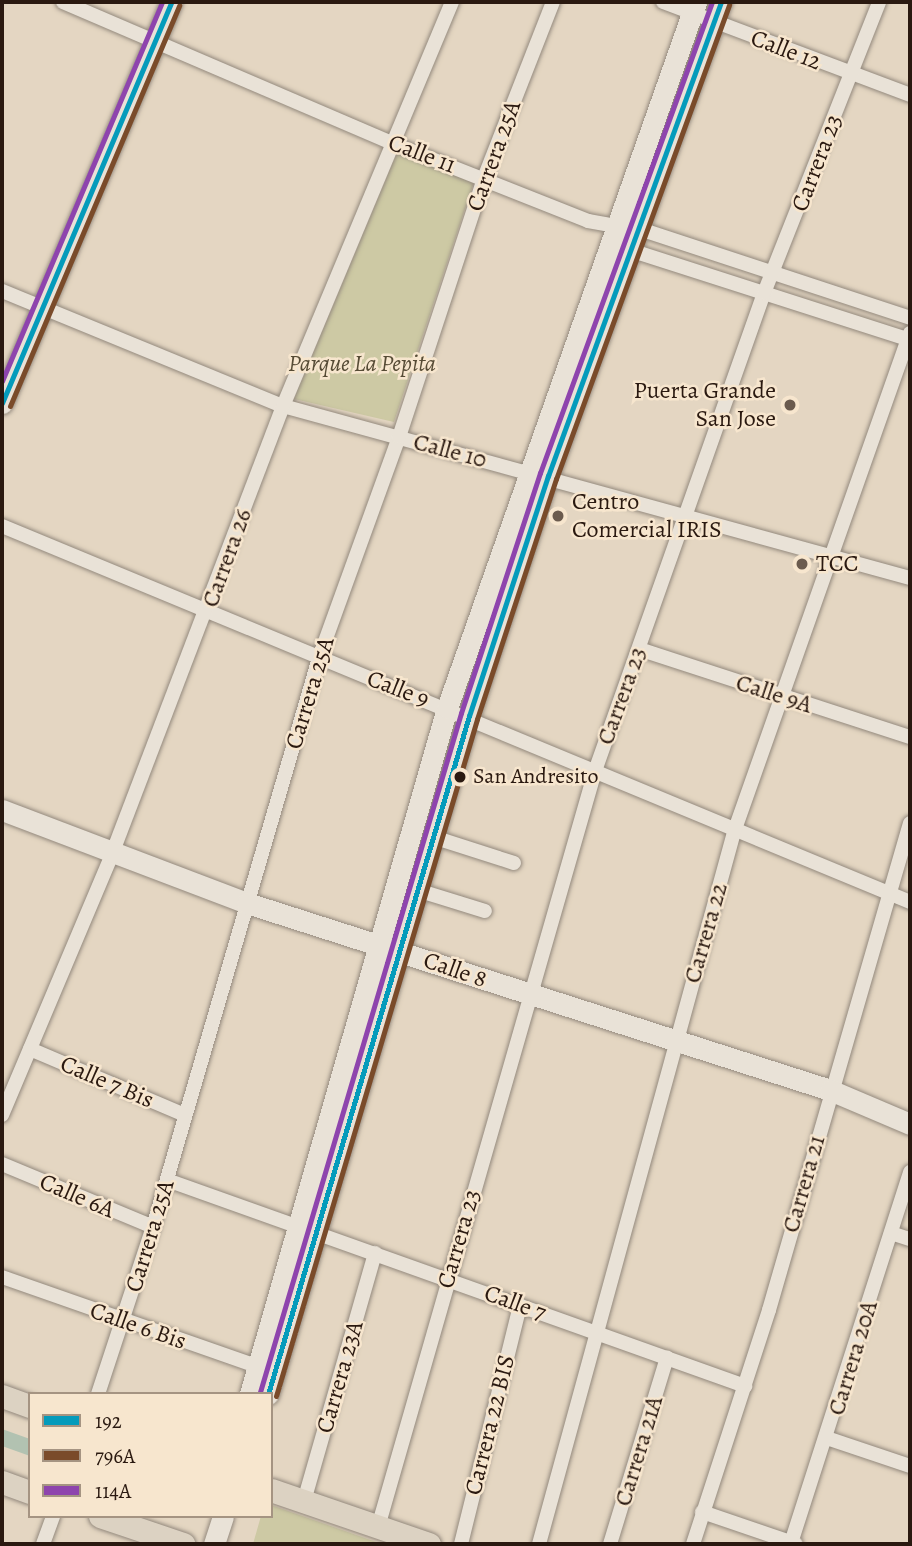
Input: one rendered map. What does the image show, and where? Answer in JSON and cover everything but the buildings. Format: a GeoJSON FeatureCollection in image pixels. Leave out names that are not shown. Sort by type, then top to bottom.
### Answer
{"type":"FeatureCollection","features":[{"type":"Feature","properties":{"kind":"main road"},"geometry":{"type":"LineString","coordinates":[[2,403],[172,2]]}},
{"type":"Feature","properties":{"kind":"main road"},"geometry":{"type":"LineString","coordinates":[[251,1392],[266,1369],[390,948],[447,708],[538,473],[634,240],[721,2]]}},
{"type":"Feature","properties":{"kind":"main road"},"geometry":{"type":"LineString","coordinates":[[390,948],[417,890],[538,473],[615,226],[694,7]]}},
{"type":"Feature","properties":{"kind":"main road","name":"Calle 8"},"geometry":{"type":"LineString","coordinates":[[2,810],[112,854],[247,902],[528,996],[830,1090],[910,1125]]}},
{"type":"Feature","properties":{"kind":"main road"},"geometry":{"type":"LineString","coordinates":[[266,1369],[268,1392]]}},
{"type":"Feature","properties":{"kind":"main road"},"geometry":{"type":"LineString","coordinates":[[2,1396],[28,1405]]}},
{"type":"Feature","properties":{"kind":"main road"},"geometry":{"type":"LineString","coordinates":[[2,1482],[28,1491]]}},
{"type":"Feature","properties":{"kind":"main road"},"geometry":{"type":"LineString","coordinates":[[273,1491],[429,1544]]}},
{"type":"Feature","properties":{"kind":"main road"},"geometry":{"type":"LineString","coordinates":[[106,1518],[183,1544]]}},
{"type":"Feature","properties":{"kind":"main road"},"geometry":{"type":"LineString","coordinates":[[214,1544],[222,1518]]}},
{"type":"Feature","properties":{"kind":"street","name":"Calle 11"},"geometry":{"type":"LineString","coordinates":[[63,2],[394,144],[588,221],[615,226],[634,240],[764,293],[909,338]]}},
{"type":"Feature","properties":{"kind":"street","name":"Carrera 26"},"geometry":{"type":"LineString","coordinates":[[3,1106],[30,1049],[112,854],[283,406],[453,2]]}},
{"type":"Feature","properties":{"kind":"street","name":"Carrera 25A"},"geometry":{"type":"LineString","coordinates":[[98,1392],[124,1323],[153,1227],[319,658],[399,438],[484,178],[554,2]]}},
{"type":"Feature","properties":{"kind":"street","name":"Calle 12"},"geometry":{"type":"LineString","coordinates":[[663,2],[694,7],[713,22],[910,95]]}},
{"type":"Feature","properties":{"kind":"street","name":"Carrera 23"},"geometry":{"type":"LineString","coordinates":[[378,1527],[528,996],[595,771],[689,516],[764,293],[879,2]]}},
{"type":"Feature","properties":{"kind":"street","name":"Calle 11"},"geometry":{"type":"LineString","coordinates":[[634,240],[774,273],[910,318]]}},
{"type":"Feature","properties":{"kind":"street","name":"Calle 10"},"geometry":{"type":"LineString","coordinates":[[2,291],[283,406],[538,473],[910,578]]}},
{"type":"Feature","properties":{"kind":"street","name":"Carrera 22"},"geometry":{"type":"LineString","coordinates":[[539,1544],[734,832],[909,338]]}},
{"type":"Feature","properties":{"kind":"street","name":"Calle 9"},"geometry":{"type":"LineString","coordinates":[[2,526],[319,658],[469,716],[734,832],[910,902]]}},
{"type":"Feature","properties":{"kind":"street","name":"Calle 9A"},"geometry":{"type":"LineString","coordinates":[[639,649],[780,697],[910,737]]}},
{"type":"Feature","properties":{"kind":"street","name":"Carrera 21"},"geometry":{"type":"LineString","coordinates":[[693,1544],[745,1386],[910,823]]}},
{"type":"Feature","properties":{"kind":"street"},"geometry":{"type":"LineString","coordinates":[[433,837],[514,863]]}},
{"type":"Feature","properties":{"kind":"street"},"geometry":{"type":"LineString","coordinates":[[417,890],[485,912]]}},
{"type":"Feature","properties":{"kind":"street","name":"Calle 7 Bis"},"geometry":{"type":"LineString","coordinates":[[30,1049],[185,1115]]}},
{"type":"Feature","properties":{"kind":"street","name":"Calle 6A"},"geometry":{"type":"LineString","coordinates":[[2,1164],[153,1227]]}},
{"type":"Feature","properties":{"kind":"street","name":"Carrera 20A"},"geometry":{"type":"LineString","coordinates":[[793,1543],[910,1172]]}},
{"type":"Feature","properties":{"kind":"street","name":"Calle 7"},"geometry":{"type":"LineString","coordinates":[[167,1180],[745,1386]]}},
{"type":"Feature","properties":{"kind":"street"},"geometry":{"type":"LineString","coordinates":[[891,1233],[910,1239]]}},
{"type":"Feature","properties":{"kind":"street","name":"Carrera 23A"},"geometry":{"type":"LineString","coordinates":[[304,1501],[375,1253]]}},
{"type":"Feature","properties":{"kind":"street","name":"Calle 6 Bis"},"geometry":{"type":"LineString","coordinates":[[2,1278],[124,1323],[266,1369]]}},
{"type":"Feature","properties":{"kind":"street","name":"Carrera 22 BIS"},"geometry":{"type":"LineString","coordinates":[[461,1544],[520,1305]]}},
{"type":"Feature","properties":{"kind":"street","name":"Carrera 21A"},"geometry":{"type":"LineString","coordinates":[[610,1544],[667,1358]]}},
{"type":"Feature","properties":{"kind":"street"},"geometry":{"type":"LineString","coordinates":[[827,1438],[910,1465]]}},
{"type":"Feature","properties":{"kind":"street"},"geometry":{"type":"LineString","coordinates":[[702,1512],[793,1543]]}},
{"type":"Feature","properties":{"kind":"street"},"geometry":{"type":"LineString","coordinates":[[43,1544],[52,1518]]}},
{"type":"Feature","properties":{"kind":"green space","name":"Parque La Pepita"},"geometry":{"type":"Polygon","coordinates":[[[397,153],[474,182],[394,422],[294,399],[397,153]]]}},
{"type":"Feature","properties":{"kind":"green space"},"geometry":{"type":"Polygon","coordinates":[[[273,1506],[382,1544],[253,1544],[260,1518],[273,1518],[273,1506]]]}},
{"type":"Feature","properties":{"kind":"shaded area"},"geometry":{"type":"Polygon","coordinates":[[[2,1429],[28,1438],[28,1455],[2,1446],[2,1429]]]}},
{"type":"Feature","properties":{"kind":"transit line","name":"114A"},"geometry":{"type":"LineString","coordinates":[[2,381],[162,2]]}},
{"type":"Feature","properties":{"kind":"transit line","name":"192"},"geometry":{"type":"LineString","coordinates":[[2,403],[171,2]]}},
{"type":"Feature","properties":{"kind":"transit line","name":"114A"},"geometry":{"type":"LineString","coordinates":[[260,1392],[461,713],[540,473],[712,2]]}},
{"type":"Feature","properties":{"kind":"transit line","name":"192"},"geometry":{"type":"LineString","coordinates":[[269,1392],[469,716],[548,476],[721,2]]}},
{"type":"Feature","properties":{"kind":"transit line","name":"796A"},"geometry":{"type":"LineString","coordinates":[[10,406],[179,5]]}},
{"type":"Feature","properties":{"kind":"transit line","name":"796A"},"geometry":{"type":"LineString","coordinates":[[276,1396],[477,719],[556,479],[729,5]]}},
{"type":"Feature","properties":{"kind":"place","name":"Puerta Grande San Jose"},"geometry":{"type":"Point","coordinates":[790,405]}},
{"type":"Feature","properties":{"kind":"place","name":"Centro Comercial IRIS"},"geometry":{"type":"Point","coordinates":[558,516]}},
{"type":"Feature","properties":{"kind":"place","name":"TCC"},"geometry":{"type":"Point","coordinates":[802,564]}},
{"type":"Feature","properties":{"kind":"place","name":"San Andresito"},"geometry":{"type":"Point","coordinates":[460,777]}}]}
